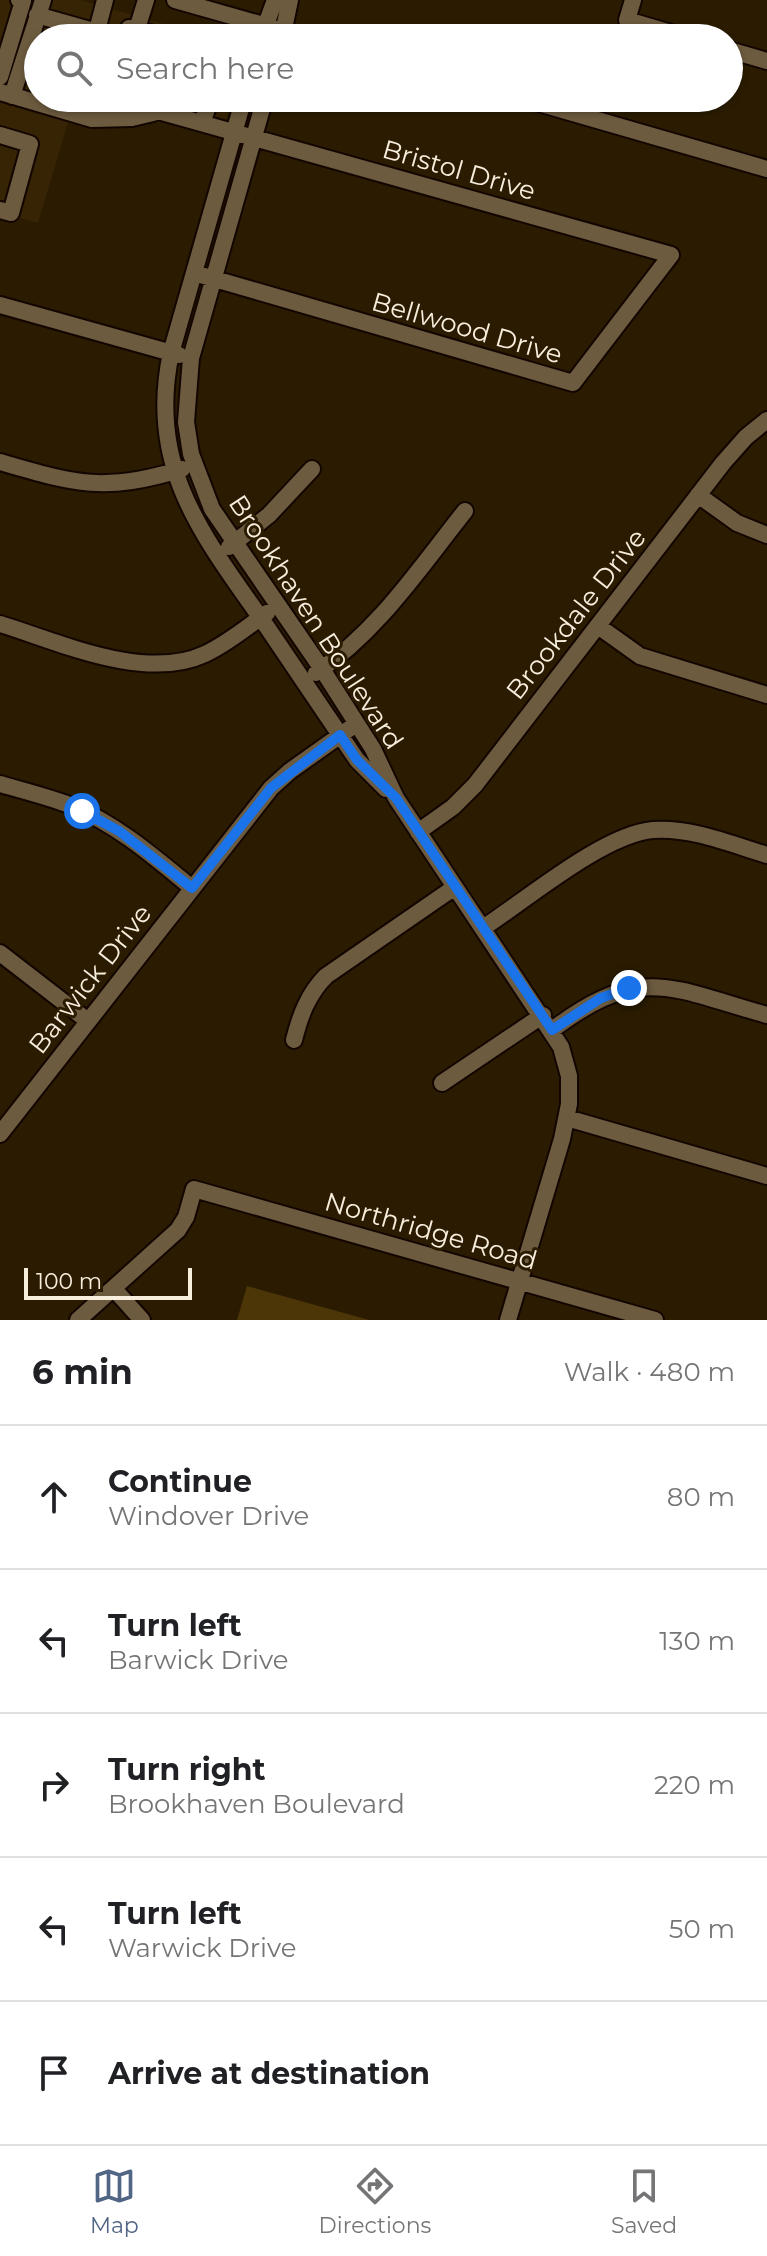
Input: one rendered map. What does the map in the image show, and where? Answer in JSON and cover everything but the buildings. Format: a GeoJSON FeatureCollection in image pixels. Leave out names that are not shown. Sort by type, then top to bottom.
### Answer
{"type":"FeatureCollection","features":[{"type":"Feature","properties":{"kind":"street"},"geometry":{"type":"LineString","coordinates":[[3,92],[23,1],[19,0]]}},
{"type":"Feature","properties":{"kind":"street"},"geometry":{"type":"LineString","coordinates":[[99,24],[105,0]]}},
{"type":"Feature","properties":{"kind":"street"},"geometry":{"type":"LineString","coordinates":[[135,24],[146,0]]}},
{"type":"Feature","properties":{"kind":"street"},"geometry":{"type":"LineString","coordinates":[[175,0],[241,24]]}},
{"type":"Feature","properties":{"kind":"street"},"geometry":{"type":"LineString","coordinates":[[266,24],[275,0]]}},
{"type":"Feature","properties":{"kind":"street"},"geometry":{"type":"LineString","coordinates":[[284,24],[290,0]]}},
{"type":"Feature","properties":{"kind":"street"},"geometry":{"type":"LineString","coordinates":[[633,0],[627,20],[641,24]]}},
{"type":"Feature","properties":{"kind":"street"},"geometry":{"type":"LineString","coordinates":[[40,7],[74,24]]}},
{"type":"Feature","properties":{"kind":"street"},"geometry":{"type":"LineString","coordinates":[[3,92],[24,44]]}},
{"type":"Feature","properties":{"kind":"street"},"geometry":{"type":"LineString","coordinates":[[743,54],[767,61]]}},
{"type":"Feature","properties":{"kind":"street"},"geometry":{"type":"LineString","coordinates":[[3,92],[24,96]]}},
{"type":"Feature","properties":{"kind":"street"},"geometry":{"type":"LineString","coordinates":[[83,112],[92,119],[132,118],[158,112]]}},
{"type":"Feature","properties":{"kind":"street","name":"Bristol Drive"},"geometry":{"type":"LineString","coordinates":[[158,112],[671,255]]}},
{"type":"Feature","properties":{"kind":"street"},"geometry":{"type":"LineString","coordinates":[[202,123],[206,112]]}},
{"type":"Feature","properties":{"kind":"street","name":"Brookhaven Boulevard"},"geometry":{"type":"LineString","coordinates":[[240,112],[171,353],[166,383],[165,432],[174,471],[193,517],[357,760],[396,798]]}},
{"type":"Feature","properties":{"kind":"street","name":"Brookhaven Boulevard"},"geometry":{"type":"LineString","coordinates":[[261,112],[191,358],[186,422],[195,465],[212,509],[322,669],[373,749],[396,798],[543,1015],[561,1047],[569,1076],[567,1118],[508,1320]]}},
{"type":"Feature","properties":{"kind":"street"},"geometry":{"type":"LineString","coordinates":[[570,112],[767,169]]}},
{"type":"Feature","properties":{"kind":"street"},"geometry":{"type":"LineString","coordinates":[[0,135],[30,144],[11,213],[0,210]]}},
{"type":"Feature","properties":{"kind":"street"},"geometry":{"type":"LineString","coordinates":[[221,176],[241,181]]}},
{"type":"Feature","properties":{"kind":"street","name":"Bellwood Drive"},"geometry":{"type":"LineString","coordinates":[[194,273],[573,383],[671,255]]}},
{"type":"Feature","properties":{"kind":"street"},"geometry":{"type":"LineString","coordinates":[[0,305],[191,358]]}},
{"type":"Feature","properties":{"kind":"street","name":"Brookdale Drive"},"geometry":{"type":"LineString","coordinates":[[418,832],[453,807],[475,785],[735,448],[767,420]]}},
{"type":"Feature","properties":{"kind":"street"},"geometry":{"type":"LineString","coordinates":[[0,462],[93,485],[136,482],[195,465]]}},
{"type":"Feature","properties":{"kind":"street"},"geometry":{"type":"LineString","coordinates":[[218,554],[269,515],[312,469]]}},
{"type":"Feature","properties":{"kind":"street"},"geometry":{"type":"LineString","coordinates":[[698,495],[737,523],[767,535]]}},
{"type":"Feature","properties":{"kind":"street"},"geometry":{"type":"LineString","coordinates":[[304,681],[354,644],[390,609],[465,511]]}},
{"type":"Feature","properties":{"kind":"street"},"geometry":{"type":"LineString","coordinates":[[0,624],[113,658],[164,664],[205,654],[277,606]]}},
{"type":"Feature","properties":{"kind":"street"},"geometry":{"type":"LineString","coordinates":[[598,626],[640,656],[767,695]]}},
{"type":"Feature","properties":{"kind":"street","name":"Barwick Drive"},"geometry":{"type":"LineString","coordinates":[[0,1134],[271,788],[357,723]]}},
{"type":"Feature","properties":{"kind":"street"},"geometry":{"type":"LineString","coordinates":[[0,784],[70,805],[100,820],[136,843],[192,888]]}},
{"type":"Feature","properties":{"kind":"street"},"geometry":{"type":"LineString","coordinates":[[483,928],[622,837],[651,830],[673,831],[767,855]]}},
{"type":"Feature","properties":{"kind":"street"},"geometry":{"type":"LineString","coordinates":[[294,1040],[313,991],[326,976],[455,887]]}},
{"type":"Feature","properties":{"kind":"street"},"geometry":{"type":"LineString","coordinates":[[0,953],[88,1021]]}},
{"type":"Feature","properties":{"kind":"street"},"geometry":{"type":"LineString","coordinates":[[552,1030],[601,998],[644,986],[676,990],[767,1015]]}},
{"type":"Feature","properties":{"kind":"street"},"geometry":{"type":"LineString","coordinates":[[442,1083],[543,1015]]}},
{"type":"Feature","properties":{"kind":"street"},"geometry":{"type":"LineString","coordinates":[[567,1118],[767,1176]]}},
{"type":"Feature","properties":{"kind":"street","name":"Northridge Road"},"geometry":{"type":"LineString","coordinates":[[114,1289],[178,1230],[186,1217],[194,1189],[655,1320]]}},
{"type":"Feature","properties":{"kind":"street"},"geometry":{"type":"LineString","coordinates":[[78,1320],[114,1289],[142,1320]]}},
{"type":"Feature","properties":{"kind":"shaded area"},"geometry":{"type":"Polygon","coordinates":[[[0,0],[80,0],[164,24],[24,24],[24,112],[228,112],[221,138],[157,121],[126,123],[69,119],[38,223],[0,212],[0,0]]]}},
{"type":"Feature","properties":{"kind":"shaded area"},"geometry":{"type":"Polygon","coordinates":[[[247,1286],[369,1320],[237,1320],[247,1286]]]}},
{"type":"Feature","properties":{"kind":"route"},"geometry":{"type":"LineString","coordinates":[[82,811],[119,831],[192,888],[271,788],[340,735],[357,760],[396,798],[552,1030],[601,998],[629,988]]}}]}
